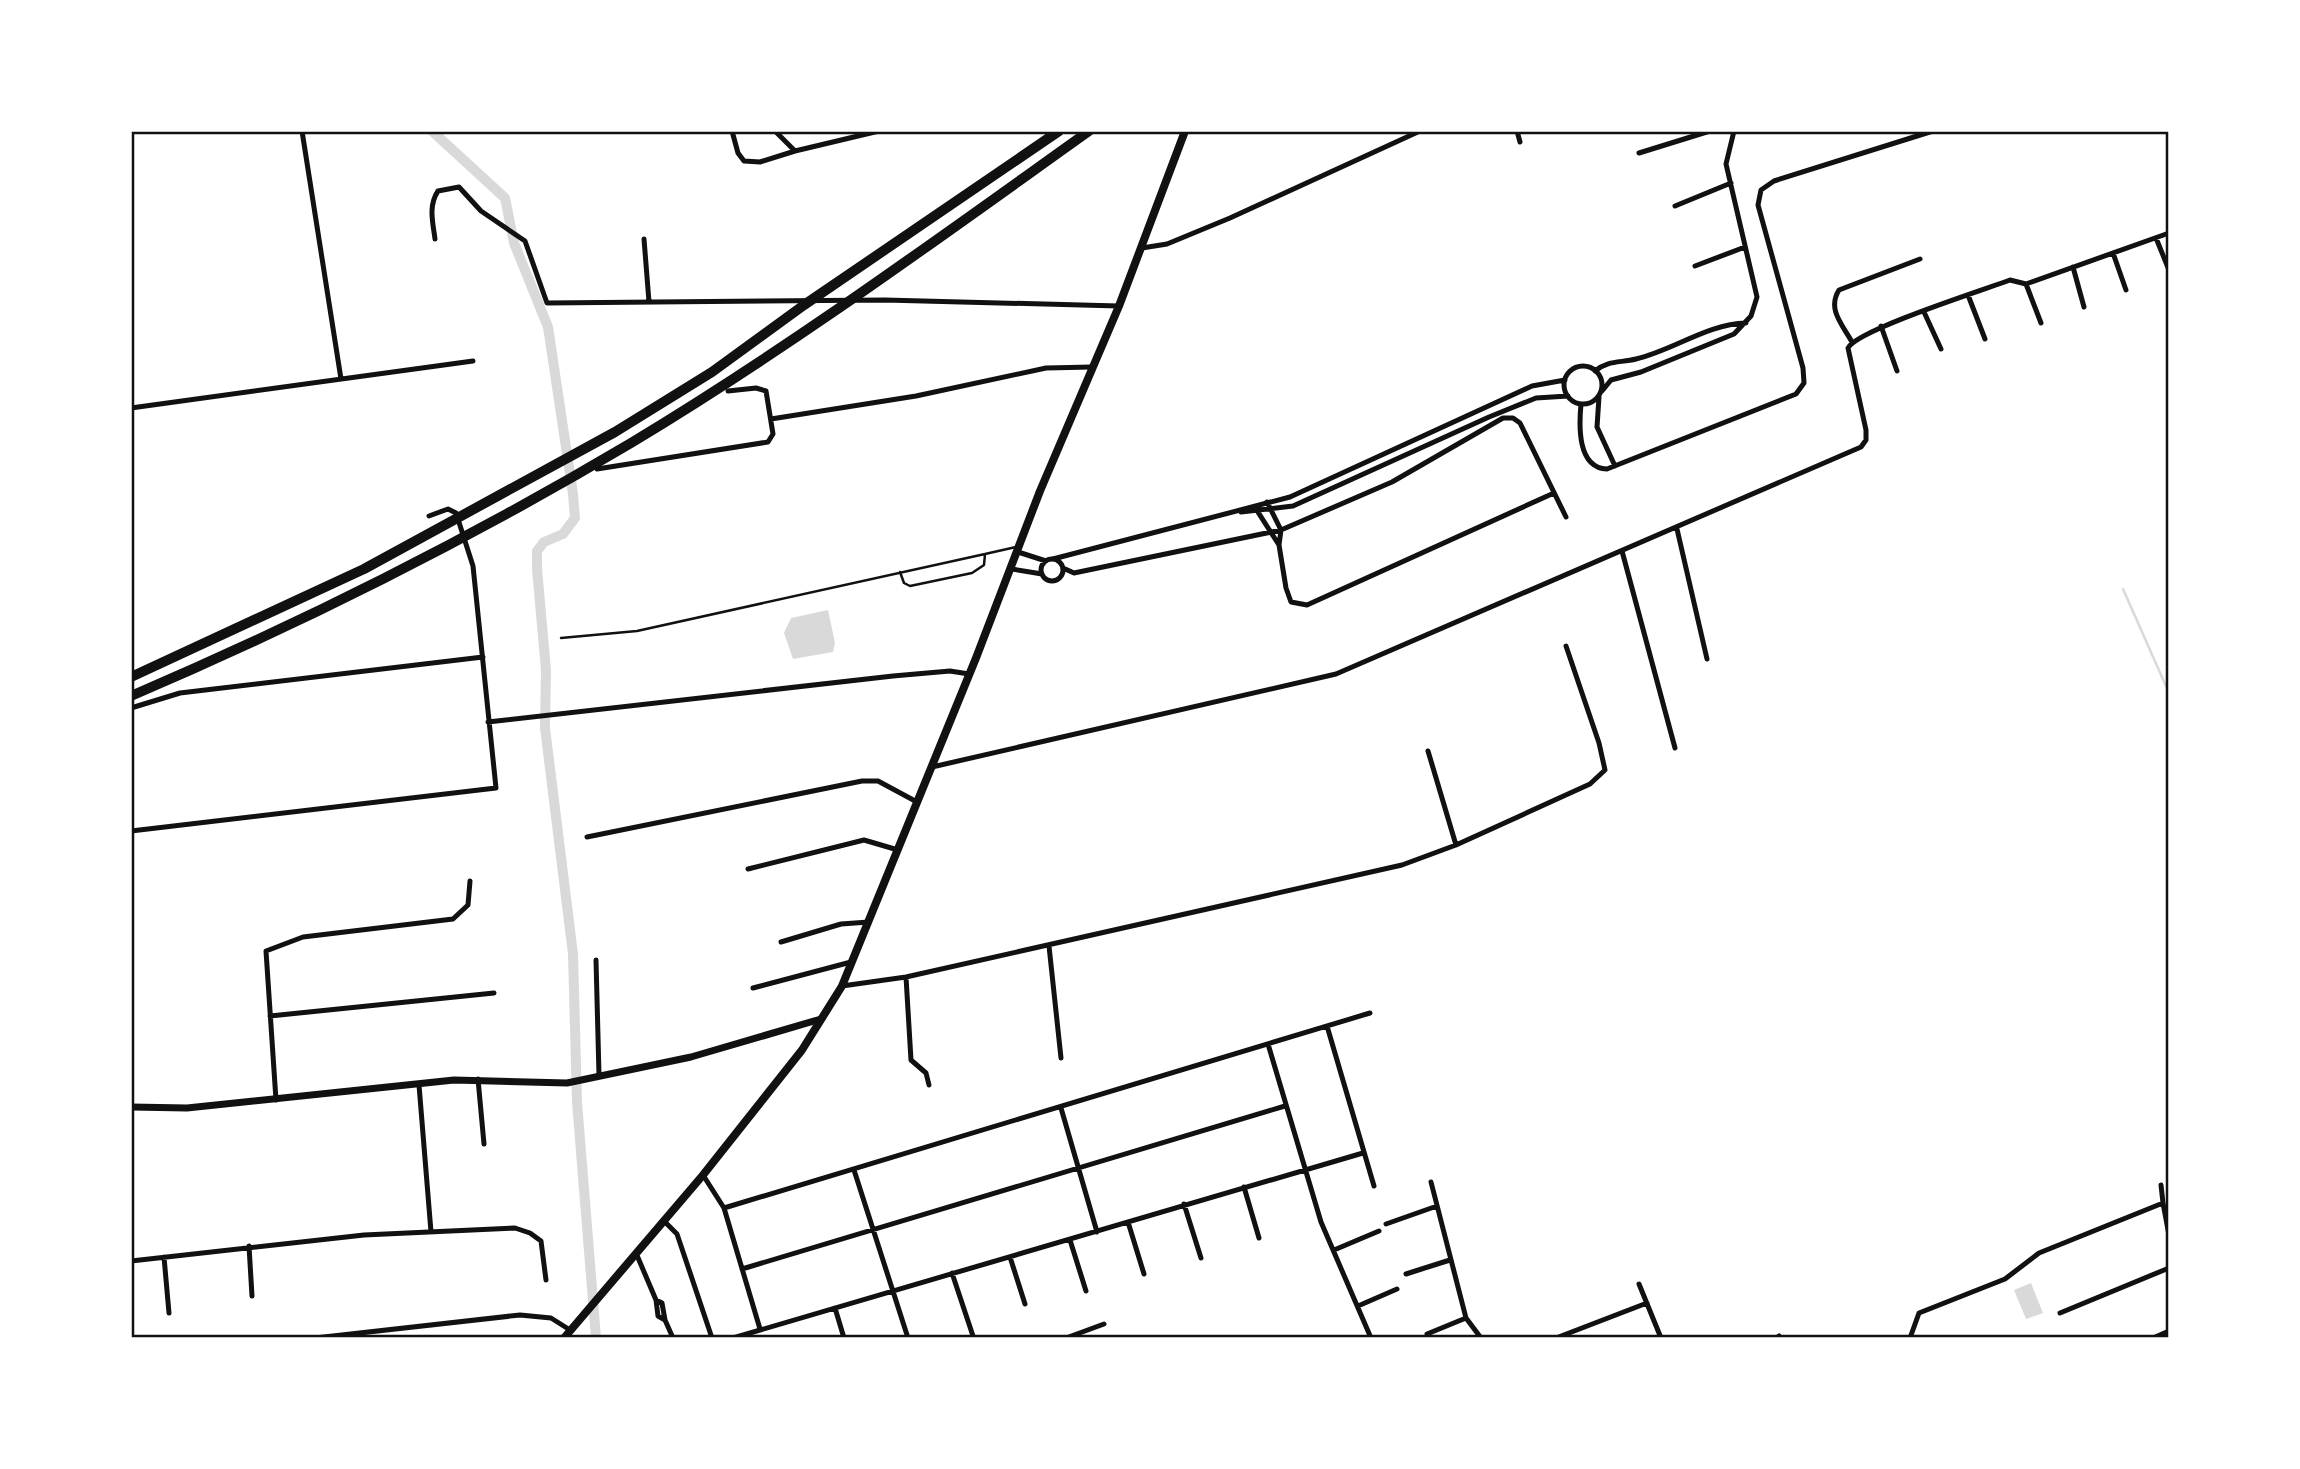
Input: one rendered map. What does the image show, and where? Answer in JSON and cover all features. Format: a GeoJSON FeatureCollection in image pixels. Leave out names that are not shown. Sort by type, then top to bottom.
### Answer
{"type":"FeatureCollection","features":[{"type":"Feature","properties":{"kind":"highway"},"geometry":{"type":"LineString","coordinates":[[131,677],[364,569],[615,432],[712,372],[804,305],[1059,131]]}},
{"type":"Feature","properties":{"kind":"highway"},"geometry":{"type":"LineString","coordinates":[[131,696],[219,659],[506,515],[631,442],[723,385],[1089,131]]}},
{"type":"Feature","properties":{"kind":"main road"},"geometry":{"type":"LineString","coordinates":[[567,1334],[703,1175],[802,1050],[842,986],[1119,306],[1185,131]]}},
{"type":"Feature","properties":{"kind":"street"},"geometry":{"type":"LineString","coordinates":[[302,131],[341,379]]}},
{"type":"Feature","properties":{"kind":"street"},"geometry":{"type":"LineString","coordinates":[[732,131],[738,153],[744,160],[760,162],[879,131]]}},
{"type":"Feature","properties":{"kind":"street"},"geometry":{"type":"LineString","coordinates":[[775,131],[795,151]]}},
{"type":"Feature","properties":{"kind":"street"},"geometry":{"type":"LineString","coordinates":[[1142,248],[1167,244],[1230,218],[1420,131]]}},
{"type":"Feature","properties":{"kind":"street"},"geometry":{"type":"LineString","coordinates":[[1517,131],[1520,142]]}},
{"type":"Feature","properties":{"kind":"street"},"geometry":{"type":"LineString","coordinates":[[1639,153],[1710,131]]}},
{"type":"Feature","properties":{"kind":"street"},"geometry":{"type":"LineString","coordinates":[[1268,505],[1293,506],[1536,398],[1568,396],[1581,404],[1591,402],[1611,380],[1642,372],[1734,334],[1746,323],[1757,298],[1727,163],[1734,131]]}},
{"type":"Feature","properties":{"kind":"street"},"geometry":{"type":"LineString","coordinates":[[1581,404],[1579,436],[1591,463],[1599,469],[1615,466],[1796,394],[1804,383],[1803,368],[1758,205],[1761,190],[1774,181],[1933,131]]}},
{"type":"Feature","properties":{"kind":"street"},"geometry":{"type":"LineString","coordinates":[[1675,206],[1731,183]]}},
{"type":"Feature","properties":{"kind":"street"},"geometry":{"type":"LineString","coordinates":[[435,239],[431,211],[434,197],[438,191],[449,187],[463,190],[498,224],[525,241],[547,303],[885,300],[1119,306]]}},
{"type":"Feature","properties":{"kind":"street"},"geometry":{"type":"LineString","coordinates":[[932,768],[1336,674],[1677,529],[1861,447],[1866,440],[1866,430],[1848,348],[1852,342],[1881,326],[2010,279],[2026,284],[2169,233]]}},
{"type":"Feature","properties":{"kind":"street"},"geometry":{"type":"LineString","coordinates":[[2156,238],[2169,270]]}},
{"type":"Feature","properties":{"kind":"street"},"geometry":{"type":"LineString","coordinates":[[644,239],[649,302]]}},
{"type":"Feature","properties":{"kind":"street"},"geometry":{"type":"LineString","coordinates":[[1695,266],[1745,247]]}},
{"type":"Feature","properties":{"kind":"street"},"geometry":{"type":"LineString","coordinates":[[2112,253],[2126,290]]}},
{"type":"Feature","properties":{"kind":"street"},"geometry":{"type":"LineString","coordinates":[[1852,342],[1834,311],[1833,300],[1839,290],[1920,258]]}},
{"type":"Feature","properties":{"kind":"street"},"geometry":{"type":"LineString","coordinates":[[2073,267],[2084,307]]}},
{"type":"Feature","properties":{"kind":"street"},"geometry":{"type":"LineString","coordinates":[[2026,284],[2041,323]]}},
{"type":"Feature","properties":{"kind":"street"},"geometry":{"type":"LineString","coordinates":[[1968,295],[1985,339]]}},
{"type":"Feature","properties":{"kind":"street"},"geometry":{"type":"LineString","coordinates":[[1924,312],[1941,349]]}},
{"type":"Feature","properties":{"kind":"street"},"geometry":{"type":"LineString","coordinates":[[1595,371],[1604,363],[1637,359],[1730,323],[1746,323]]}},
{"type":"Feature","properties":{"kind":"street"},"geometry":{"type":"LineString","coordinates":[[1881,326],[1897,371]]}},
{"type":"Feature","properties":{"kind":"street"},"geometry":{"type":"LineString","coordinates":[[1679,342],[1685,355]]}},
{"type":"Feature","properties":{"kind":"street"},"geometry":{"type":"LineString","coordinates":[[1637,359],[1642,372]]}},
{"type":"Feature","properties":{"kind":"street"},"geometry":{"type":"LineString","coordinates":[[131,408],[473,361]]}},
{"type":"Feature","properties":{"kind":"street"},"geometry":{"type":"LineString","coordinates":[[771,419],[916,396],[1046,368],[1093,367]]}},
{"type":"Feature","properties":{"kind":"street"},"geometry":{"type":"LineString","coordinates":[[1042,574],[1049,560],[1226,512],[1268,505],[1290,497],[1532,386],[1565,380],[1575,368],[1586,367],[1595,371],[1601,380],[1597,427],[1615,466]]}},
{"type":"Feature","properties":{"kind":"street"},"geometry":{"type":"LineString","coordinates":[[1565,380],[1568,396]]}},
{"type":"Feature","properties":{"kind":"street"},"geometry":{"type":"LineString","coordinates":[[597,469],[768,442],[773,434],[766,391],[762,388],[728,391]]}},
{"type":"Feature","properties":{"kind":"street"},"geometry":{"type":"LineString","coordinates":[[1019,549],[1074,573],[1268,530],[1281,530],[1392,482],[1503,418],[1513,418],[1520,423],[1566,517]]}},
{"type":"Feature","properties":{"kind":"street"},"geometry":{"type":"LineString","coordinates":[[1268,505],[1281,530],[1279,545],[1291,602],[1307,605],[1554,493]]}},
{"type":"Feature","properties":{"kind":"street"},"geometry":{"type":"LineString","coordinates":[[1256,508],[1279,545]]}},
{"type":"Feature","properties":{"kind":"street"},"geometry":{"type":"LineString","coordinates":[[131,831],[496,788],[473,566],[461,526],[452,510],[429,516]]}},
{"type":"Feature","properties":{"kind":"street"},"geometry":{"type":"LineString","coordinates":[[1677,529],[1707,659]]}},
{"type":"Feature","properties":{"kind":"street"},"geometry":{"type":"LineString","coordinates":[[1622,551],[1675,748]]}},
{"type":"Feature","properties":{"kind":"street"},"geometry":{"type":"LineString","coordinates":[[1012,569],[1042,574],[1050,581],[1057,580],[1063,568]]}},
{"type":"Feature","properties":{"kind":"street"},"geometry":{"type":"LineString","coordinates":[[842,986],[906,977],[1402,865],[1456,845],[1590,785],[1605,770],[1600,743],[1566,646]]}},
{"type":"Feature","properties":{"kind":"street"},"geometry":{"type":"LineString","coordinates":[[131,708],[180,693],[483,657]]}},
{"type":"Feature","properties":{"kind":"street"},"geometry":{"type":"LineString","coordinates":[[488,722],[916,674],[950,671],[969,674]]}},
{"type":"Feature","properties":{"kind":"street"},"geometry":{"type":"LineString","coordinates":[[1428,751],[1456,845]]}},
{"type":"Feature","properties":{"kind":"street"},"geometry":{"type":"LineString","coordinates":[[587,837],[862,781],[878,781],[917,802]]}},
{"type":"Feature","properties":{"kind":"street"},"geometry":{"type":"LineString","coordinates":[[748,869],[864,840],[898,850]]}},
{"type":"Feature","properties":{"kind":"street"},"geometry":{"type":"LineString","coordinates":[[276,1100],[266,951],[303,937],[453,919],[468,905],[470,881]]}},
{"type":"Feature","properties":{"kind":"street"},"geometry":{"type":"LineString","coordinates":[[781,942],[841,924],[869,922]]}},
{"type":"Feature","properties":{"kind":"street"},"geometry":{"type":"LineString","coordinates":[[1049,946],[1061,1058]]}},
{"type":"Feature","properties":{"kind":"street"},"geometry":{"type":"LineString","coordinates":[[596,960],[600,1074]]}},
{"type":"Feature","properties":{"kind":"street"},"geometry":{"type":"LineString","coordinates":[[753,988],[854,961]]}},
{"type":"Feature","properties":{"kind":"street"},"geometry":{"type":"LineString","coordinates":[[906,977],[911,1060],[926,1073],[929,1084]]}},
{"type":"Feature","properties":{"kind":"street"},"geometry":{"type":"LineString","coordinates":[[270,1016],[494,993]]}},
{"type":"Feature","properties":{"kind":"street"},"geometry":{"type":"LineString","coordinates":[[724,1208],[1370,1013]]}},
{"type":"Feature","properties":{"kind":"street"},"geometry":{"type":"LineString","coordinates":[[131,1107],[187,1108],[478,1079],[567,1083],[584,1081],[600,1074],[691,1057],[821,1019]]}},
{"type":"Feature","properties":{"kind":"street"},"geometry":{"type":"LineString","coordinates":[[1326,1026],[1374,1186]]}},
{"type":"Feature","properties":{"kind":"street"},"geometry":{"type":"LineString","coordinates":[[1268,1044],[1304,1171],[1371,1338]]}},
{"type":"Feature","properties":{"kind":"street"},"geometry":{"type":"LineString","coordinates":[[478,1079],[484,1144]]}},
{"type":"Feature","properties":{"kind":"street"},"geometry":{"type":"LineString","coordinates":[[419,1085],[431,1232]]}},
{"type":"Feature","properties":{"kind":"street"},"geometry":{"type":"LineString","coordinates":[[742,1269],[1285,1106]]}},
{"type":"Feature","properties":{"kind":"street"},"geometry":{"type":"LineString","coordinates":[[1061,1108],[1097,1232]]}},
{"type":"Feature","properties":{"kind":"street"},"geometry":{"type":"LineString","coordinates":[[733,1338],[1363,1153]]}},
{"type":"Feature","properties":{"kind":"street"},"geometry":{"type":"LineString","coordinates":[[854,1170],[908,1338]]}},
{"type":"Feature","properties":{"kind":"street"},"geometry":{"type":"LineString","coordinates":[[703,1175],[724,1208],[760,1329]]}},
{"type":"Feature","properties":{"kind":"street"},"geometry":{"type":"LineString","coordinates":[[1431,1182],[1466,1318],[1481,1338]]}},
{"type":"Feature","properties":{"kind":"street"},"geometry":{"type":"LineString","coordinates":[[2161,1185],[2169,1235]]}},
{"type":"Feature","properties":{"kind":"street"},"geometry":{"type":"LineString","coordinates":[[1244,1187],[1259,1238]]}},
{"type":"Feature","properties":{"kind":"street"},"geometry":{"type":"LineString","coordinates":[[1910,1338],[1919,1313],[2006,1279],[2039,1253],[2163,1203]]}},
{"type":"Feature","properties":{"kind":"street"},"geometry":{"type":"LineString","coordinates":[[1184,1205],[1201,1258]]}},
{"type":"Feature","properties":{"kind":"street"},"geometry":{"type":"LineString","coordinates":[[1386,1224],[1437,1206]]}},
{"type":"Feature","properties":{"kind":"street"},"geometry":{"type":"LineString","coordinates":[[663,1220],[677,1234],[712,1338]]}},
{"type":"Feature","properties":{"kind":"street"},"geometry":{"type":"LineString","coordinates":[[1128,1222],[1144,1274]]}},
{"type":"Feature","properties":{"kind":"street"},"geometry":{"type":"LineString","coordinates":[[131,1261],[249,1246],[431,1232],[522,1230],[541,1241],[546,1280]]}},
{"type":"Feature","properties":{"kind":"street"},"geometry":{"type":"LineString","coordinates":[[1334,1250],[1379,1231]]}},
{"type":"Feature","properties":{"kind":"street"},"geometry":{"type":"LineString","coordinates":[[1070,1240],[1086,1291]]}},
{"type":"Feature","properties":{"kind":"street"},"geometry":{"type":"LineString","coordinates":[[249,1246],[252,1296]]}},
{"type":"Feature","properties":{"kind":"street"},"geometry":{"type":"LineString","coordinates":[[636,1253],[656,1300],[658,1316],[665,1320],[673,1338]]}},
{"type":"Feature","properties":{"kind":"street"},"geometry":{"type":"LineString","coordinates":[[164,1257],[169,1313]]}},
{"type":"Feature","properties":{"kind":"street"},"geometry":{"type":"LineString","coordinates":[[1010,1257],[1025,1304]]}},
{"type":"Feature","properties":{"kind":"street"},"geometry":{"type":"LineString","coordinates":[[1406,1274],[1451,1260]]}},
{"type":"Feature","properties":{"kind":"street"},"geometry":{"type":"LineString","coordinates":[[2060,1313],[2169,1268]]}},
{"type":"Feature","properties":{"kind":"street"},"geometry":{"type":"LineString","coordinates":[[952,1273],[973,1336]]}},
{"type":"Feature","properties":{"kind":"street"},"geometry":{"type":"LineString","coordinates":[[1640,1284],[1661,1338]]}},
{"type":"Feature","properties":{"kind":"street"},"geometry":{"type":"LineString","coordinates":[[1358,1306],[1397,1289]]}},
{"type":"Feature","properties":{"kind":"street"},"geometry":{"type":"LineString","coordinates":[[1556,1338],[1647,1303]]}},
{"type":"Feature","properties":{"kind":"street"},"geometry":{"type":"LineString","coordinates":[[835,1308],[844,1338]]}},
{"type":"Feature","properties":{"kind":"street"},"geometry":{"type":"LineString","coordinates":[[315,1338],[520,1315],[551,1318],[567,1334]]}},
{"type":"Feature","properties":{"kind":"street"},"geometry":{"type":"LineString","coordinates":[[1427,1334],[1466,1318]]}},
{"type":"Feature","properties":{"kind":"street"},"geometry":{"type":"LineString","coordinates":[[1066,1338],[1104,1324]]}},
{"type":"Feature","properties":{"kind":"street"},"geometry":{"type":"LineString","coordinates":[[2153,1338],[2169,1331]]}},
{"type":"Feature","properties":{"kind":"lane"},"geometry":{"type":"LineString","coordinates":[[561,638],[637,631],[900,572],[1019,549]]}},
{"type":"Feature","properties":{"kind":"lane"},"geometry":{"type":"LineString","coordinates":[[900,572],[904,583],[910,586],[972,573],[984,565],[985,554]]}},
{"type":"Feature","properties":{"kind":"shaded area"},"geometry":{"type":"Polygon","coordinates":[[[828,610],[835,643],[833,652],[793,659],[784,633],[791,618],[828,610]]]}},
{"type":"Feature","properties":{"kind":"shaded area"},"geometry":{"type":"Polygon","coordinates":[[[2031,1283],[2043,1313],[2026,1319],[2014,1290],[2031,1283]]]}},
{"type":"Feature","properties":{"kind":"waterway"},"geometry":{"type":"LineString","coordinates":[[432,131],[505,198],[514,243],[548,327],[573,494],[575,518],[563,534],[544,542],[537,551],[537,569],[546,670],[545,728],[573,954],[577,1102],[596,1338]]}},
{"type":"Feature","properties":{"kind":"waterway"},"geometry":{"type":"LineString","coordinates":[[2123,589],[2169,693]]}}]}
